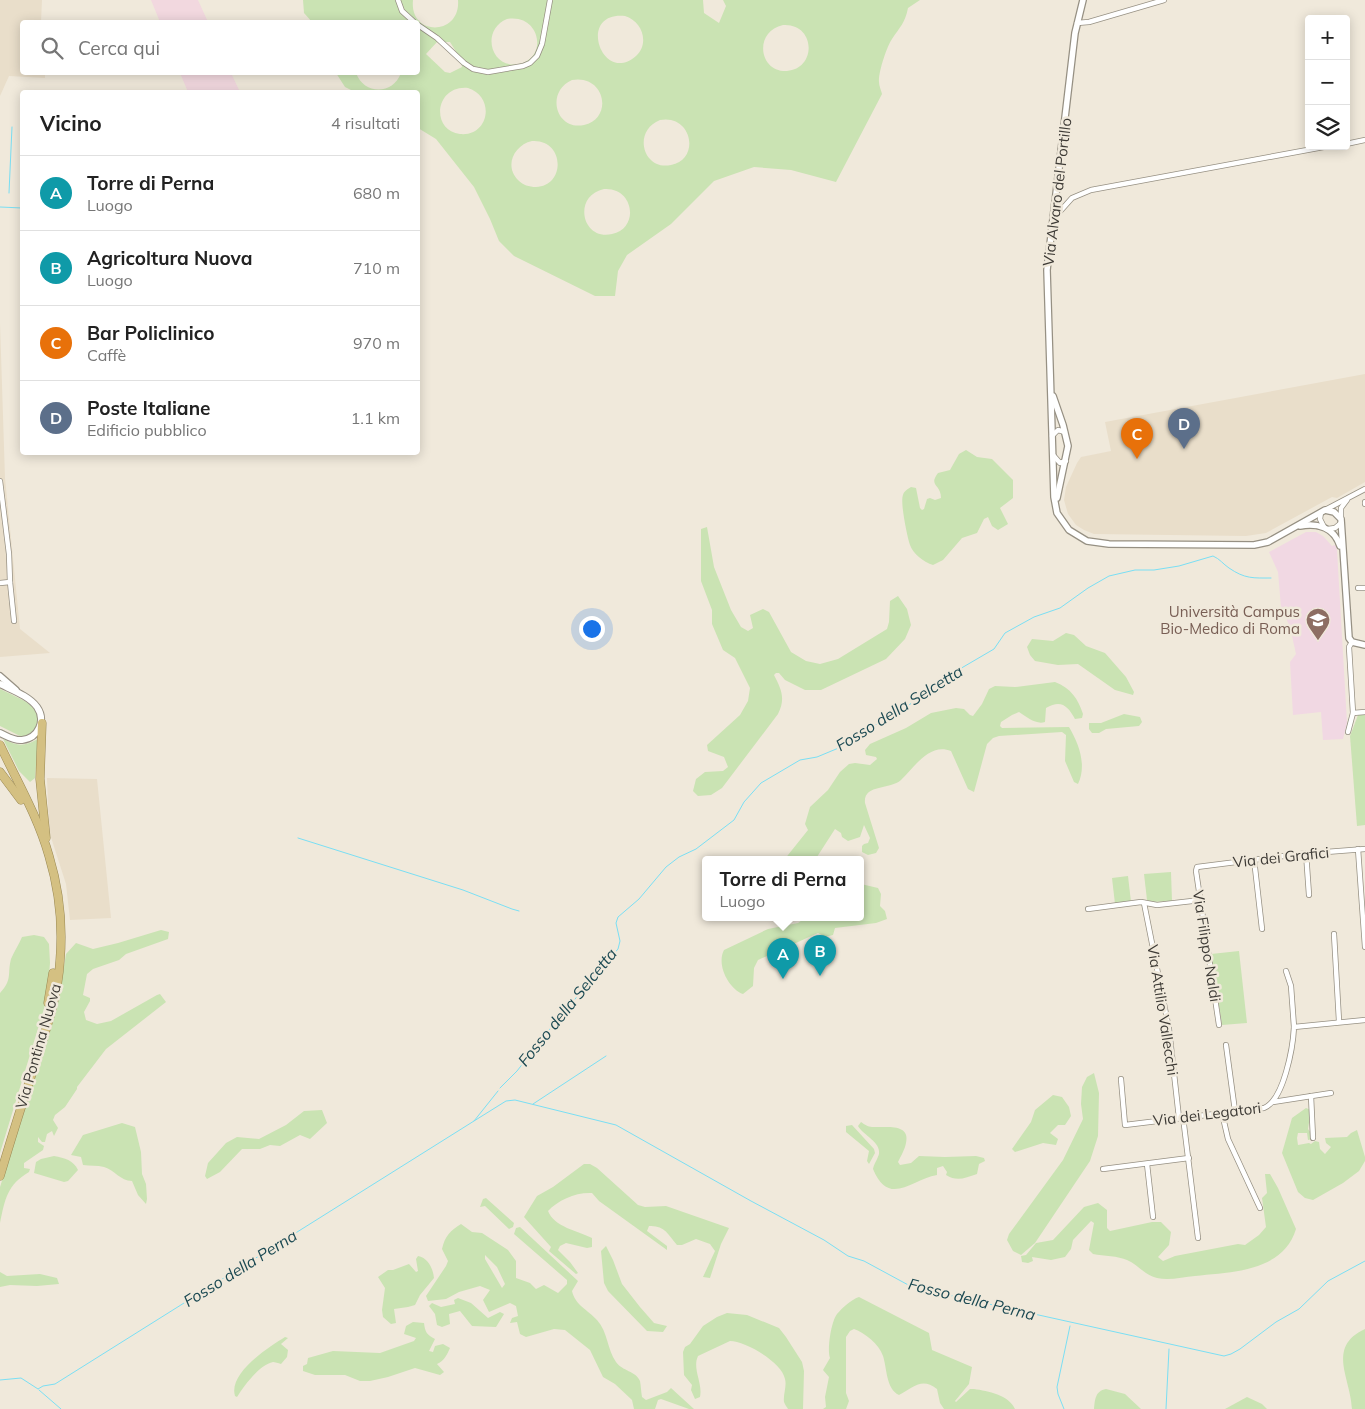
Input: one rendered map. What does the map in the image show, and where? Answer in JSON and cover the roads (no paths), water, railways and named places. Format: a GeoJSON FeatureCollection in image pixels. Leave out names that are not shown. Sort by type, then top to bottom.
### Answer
{"type":"FeatureCollection","features":[{"type":"Feature","properties":{"kind":"highway"},"geometry":{"type":"LineString","coordinates":[[42,720],[40,798],[49,854]]}},
{"type":"Feature","properties":{"kind":"highway","name":"Via Pontina Nuova"},"geometry":{"type":"LineString","coordinates":[[0,745],[35,818],[49,854],[60,914],[60,961],[56,994],[0,1176]]}},
{"type":"Feature","properties":{"kind":"highway","name":"Via Pontina Nuova"},"geometry":{"type":"LineString","coordinates":[[0,756],[22,800],[44,856],[51,888],[55,930],[55,962],[50,997],[0,1160]]}},
{"type":"Feature","properties":{"kind":"highway"},"geometry":{"type":"LineString","coordinates":[[0,772],[22,800]]}},
{"type":"Feature","properties":{"kind":"main road"},"geometry":{"type":"LineString","coordinates":[[0,684],[23,696],[35,705],[42,720],[36,733],[25,740],[15,740],[0,733]]}},
{"type":"Feature","properties":{"kind":"street"},"geometry":{"type":"LineString","coordinates":[[398,0],[402,11],[412,20]]}},
{"type":"Feature","properties":{"kind":"street"},"geometry":{"type":"LineString","coordinates":[[420,26],[474,69],[488,72],[523,66],[530,63],[537,56],[542,44],[550,0]]}},
{"type":"Feature","properties":{"kind":"street","name":"Via Alvaro del Portillo"},"geometry":{"type":"LineString","coordinates":[[1055,505],[1047,277],[1077,23],[1083,0]]}},
{"type":"Feature","properties":{"kind":"street"},"geometry":{"type":"LineString","coordinates":[[1077,23],[1089,22],[1164,0]]}},
{"type":"Feature","properties":{"kind":"street"},"geometry":{"type":"LineString","coordinates":[[1350,143],[1365,140]]}},
{"type":"Feature","properties":{"kind":"street"},"geometry":{"type":"LineString","coordinates":[[1054,218],[1072,198],[1091,190],[1307,150]]}},
{"type":"Feature","properties":{"kind":"street","name":"Via Alvaro del Portillo"},"geometry":{"type":"LineString","coordinates":[[1051,384],[1068,446],[1055,505]]}},
{"type":"Feature","properties":{"kind":"street"},"geometry":{"type":"LineString","coordinates":[[1052,436],[1058,430],[1065,432]]}},
{"type":"Feature","properties":{"kind":"street"},"geometry":{"type":"LineString","coordinates":[[1053,454],[1060,463],[1066,460]]}},
{"type":"Feature","properties":{"kind":"street"},"geometry":{"type":"LineString","coordinates":[[0,481],[0,497],[9,554],[14,621]]}},
{"type":"Feature","properties":{"kind":"street"},"geometry":{"type":"LineString","coordinates":[[1055,505],[1059,517],[1069,530],[1080,538],[1095,543],[1254,545],[1268,542],[1365,489]]}},
{"type":"Feature","properties":{"kind":"street"},"geometry":{"type":"LineString","coordinates":[[1350,497],[1342,506],[1341,521],[1348,638],[1352,642],[1365,644]]}},
{"type":"Feature","properties":{"kind":"street"},"geometry":{"type":"LineString","coordinates":[[1323,511],[1336,513],[1341,521]]}},
{"type":"Feature","properties":{"kind":"street"},"geometry":{"type":"LineString","coordinates":[[1323,511],[1320,519],[1339,542],[1343,554]]}},
{"type":"Feature","properties":{"kind":"street"},"geometry":{"type":"LineString","coordinates":[[1295,527],[1313,525],[1336,528],[1341,521]]}},
{"type":"Feature","properties":{"kind":"street"},"geometry":{"type":"LineString","coordinates":[[0,583],[10,582]]}},
{"type":"Feature","properties":{"kind":"street"},"geometry":{"type":"LineString","coordinates":[[1358,588],[1365,588]]}},
{"type":"Feature","properties":{"kind":"street"},"geometry":{"type":"LineString","coordinates":[[1348,732],[1353,713],[1350,647],[1352,642]]}},
{"type":"Feature","properties":{"kind":"street"},"geometry":{"type":"LineString","coordinates":[[0,676],[23,696]]}},
{"type":"Feature","properties":{"kind":"street"},"geometry":{"type":"LineString","coordinates":[[1353,713],[1365,712]]}},
{"type":"Feature","properties":{"kind":"street"},"geometry":{"type":"LineString","coordinates":[[1358,849],[1365,947]]}},
{"type":"Feature","properties":{"kind":"street","name":"Via dei Grafici"},"geometry":{"type":"LineString","coordinates":[[1197,867],[1254,859],[1365,849]]}},
{"type":"Feature","properties":{"kind":"street"},"geometry":{"type":"LineString","coordinates":[[1306,854],[1309,895]]}},
{"type":"Feature","properties":{"kind":"street"},"geometry":{"type":"LineString","coordinates":[[1254,859],[1262,929]]}},
{"type":"Feature","properties":{"kind":"street","name":"Via Filippo Naldi"},"geometry":{"type":"LineString","coordinates":[[1197,867],[1200,900],[1219,1025]]}},
{"type":"Feature","properties":{"kind":"street"},"geometry":{"type":"LineString","coordinates":[[1088,909],[1144,903],[1157,905],[1200,900]]}},
{"type":"Feature","properties":{"kind":"street","name":"Via Attilio Vallecchi"},"geometry":{"type":"LineString","coordinates":[[1144,903],[1169,1029],[1198,1238]]}},
{"type":"Feature","properties":{"kind":"street"},"geometry":{"type":"LineString","coordinates":[[1334,934],[1340,1021]]}},
{"type":"Feature","properties":{"kind":"street","name":"Via dei Legatori"},"geometry":{"type":"LineString","coordinates":[[1121,1079],[1125,1125],[1264,1108],[1273,1102],[1289,1062],[1294,1028],[1291,988],[1286,971]]}},
{"type":"Feature","properties":{"kind":"street"},"geometry":{"type":"LineString","coordinates":[[1294,1028],[1340,1021],[1365,1020]]}},
{"type":"Feature","properties":{"kind":"street"},"geometry":{"type":"LineString","coordinates":[[1226,1046],[1235,1111]]}},
{"type":"Feature","properties":{"kind":"street"},"geometry":{"type":"LineString","coordinates":[[1273,1102],[1331,1093]]}},
{"type":"Feature","properties":{"kind":"street"},"geometry":{"type":"LineString","coordinates":[[1311,1096],[1313,1138]]}},
{"type":"Feature","properties":{"kind":"street"},"geometry":{"type":"LineString","coordinates":[[1222,1113],[1228,1139],[1260,1208]]}},
{"type":"Feature","properties":{"kind":"street"},"geometry":{"type":"LineString","coordinates":[[1103,1169],[1188,1158]]}},
{"type":"Feature","properties":{"kind":"street"},"geometry":{"type":"LineString","coordinates":[[1147,1164],[1153,1217]]}},
{"type":"Feature","properties":{"kind":"waterway"},"geometry":{"type":"LineString","coordinates":[[9,193],[12,127]]}},
{"type":"Feature","properties":{"kind":"waterway"},"geometry":{"type":"LineString","coordinates":[[0,207],[20,208]]}},
{"type":"Feature","properties":{"kind":"waterway","name":"Fosso della Selcetta"},"geometry":{"type":"LineString","coordinates":[[500,1088],[517,1071],[557,1020],[618,949],[620,941],[616,923],[618,917],[639,899],[666,867],[679,857],[696,849],[734,820],[744,802],[761,783],[800,760],[817,757],[841,747],[868,729],[896,714],[916,700],[929,687],[994,649],[1005,633],[1034,617],[1060,608],[1109,576],[1135,570],[1154,570],[1179,566],[1213,556],[1229,568],[1245,576],[1271,578]]}},
{"type":"Feature","properties":{"kind":"waterway"},"geometry":{"type":"LineString","coordinates":[[298,838],[463,890],[519,911]]}},
{"type":"Feature","properties":{"kind":"waterway"},"geometry":{"type":"LineString","coordinates":[[533,1104],[606,1056]]}},
{"type":"Feature","properties":{"kind":"waterway","name":"Fosso della Perna"},"geometry":{"type":"LineString","coordinates":[[0,1380],[21,1378],[38,1389],[55,1384],[474,1121],[498,1091]]}},
{"type":"Feature","properties":{"kind":"waterway","name":"Fosso della Perna"},"geometry":{"type":"LineString","coordinates":[[474,1121],[506,1101],[515,1100],[616,1125],[824,1240],[848,1256],[864,1261],[912,1287],[1224,1356],[1240,1349],[1276,1322],[1299,1309],[1328,1281],[1365,1261]]}},
{"type":"Feature","properties":{"kind":"waterway"},"geometry":{"type":"LineString","coordinates":[[1064,1409],[1057,1387],[1070,1326]]}},
{"type":"Feature","properties":{"kind":"waterway"},"geometry":{"type":"LineString","coordinates":[[1166,1409],[1169,1349]]}},
{"type":"Feature","properties":{"kind":"waterway"},"geometry":{"type":"LineString","coordinates":[[39,1390],[61,1409]]}},
{"type":"Feature","properties":{"kind":"place","name":"Poste Italiane"},"geometry":{"type":"Point","coordinates":[1184,449]}},
{"type":"Feature","properties":{"kind":"place","name":"Bar Policlinico"},"geometry":{"type":"Point","coordinates":[1137,459]}},
{"type":"Feature","properties":{"kind":"place","name":"Università Campus Bio-Medico di Roma"},"geometry":{"type":"Point","coordinates":[1318,641]}},
{"type":"Feature","properties":{"kind":"place","name":"Agricoltura Nuova"},"geometry":{"type":"Point","coordinates":[820,976]}},
{"type":"Feature","properties":{"kind":"place","name":"Torre di Perna"},"geometry":{"type":"Point","coordinates":[783,979]}}]}
